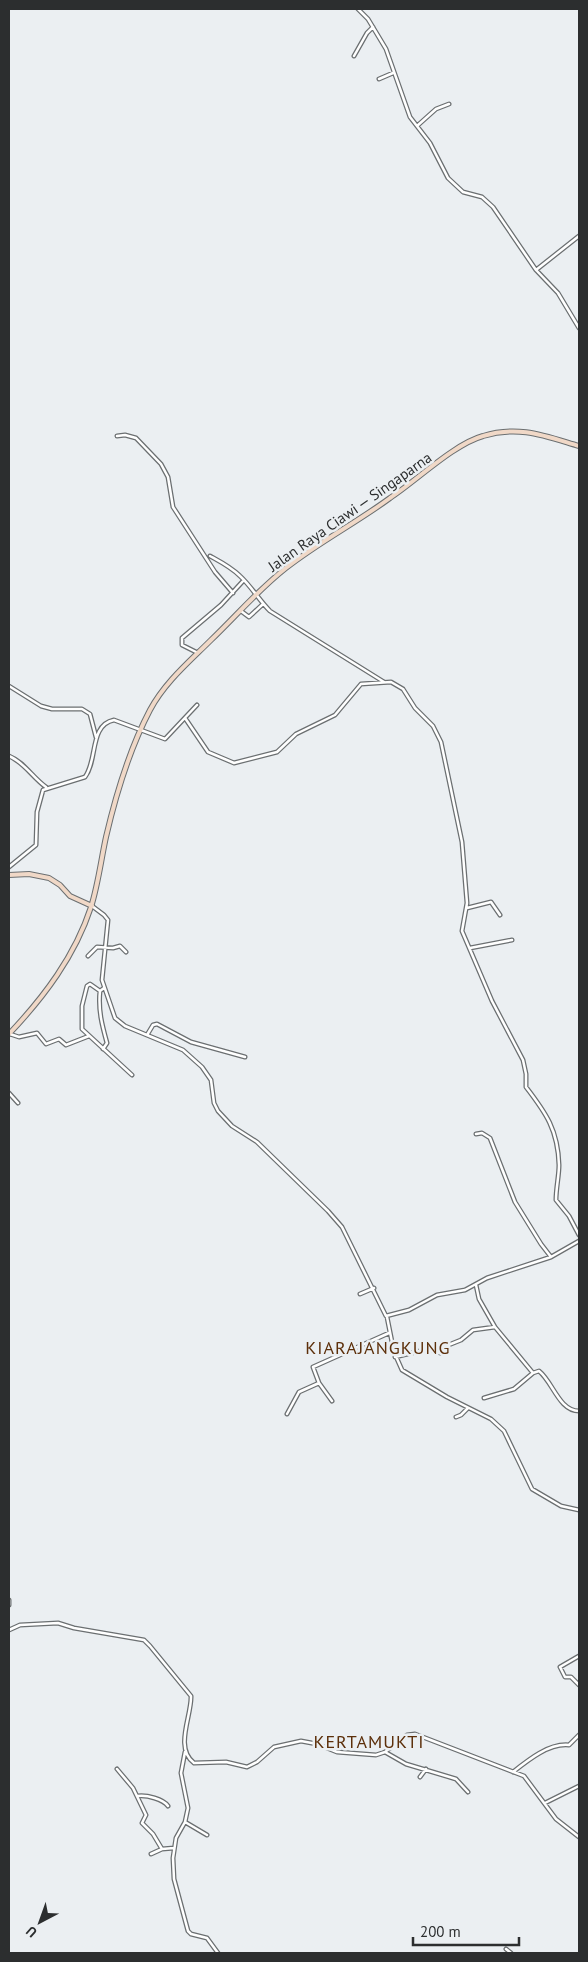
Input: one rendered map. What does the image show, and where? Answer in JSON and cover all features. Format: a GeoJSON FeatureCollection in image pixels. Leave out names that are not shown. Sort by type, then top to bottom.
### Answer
{"type":"FeatureCollection","features":[{"type":"Feature","properties":{"kind":"main road","name":"Jalan Raya Ciawi — Singaparna"},"geometry":{"type":"LineString","coordinates":[[9,1034],[62,969],[80,936],[92,906],[117,791],[142,730],[165,686],[255,596],[303,555],[389,500],[462,446],[483,436],[517,431],[550,436],[579,446]]}},
{"type":"Feature","properties":{"kind":"main road"},"geometry":{"type":"LineString","coordinates":[[9,875],[29,874],[50,878],[60,884],[70,896],[92,906]]}},
{"type":"Feature","properties":{"kind":"street"},"geometry":{"type":"LineString","coordinates":[[358,9],[373,27],[387,51],[410,117],[430,143],[449,180],[464,193],[486,200],[536,270],[556,291],[579,328]]}},
{"type":"Feature","properties":{"kind":"street"},"geometry":{"type":"LineString","coordinates":[[354,56],[367,33],[373,27]]}},
{"type":"Feature","properties":{"kind":"street"},"geometry":{"type":"LineString","coordinates":[[379,79],[394,73]]}},
{"type":"Feature","properties":{"kind":"street"},"geometry":{"type":"LineString","coordinates":[[417,126],[436,109],[449,104]]}},
{"type":"Feature","properties":{"kind":"street"},"geometry":{"type":"LineString","coordinates":[[536,270],[579,236]]}},
{"type":"Feature","properties":{"kind":"street"},"geometry":{"type":"LineString","coordinates":[[117,436],[125,435],[136,438],[161,464],[168,477],[173,507],[215,572],[233,593]]}},
{"type":"Feature","properties":{"kind":"street"},"geometry":{"type":"LineString","coordinates":[[210,556],[224,564],[244,580],[263,604],[317,642],[368,670],[385,683]]}},
{"type":"Feature","properties":{"kind":"street"},"geometry":{"type":"LineString","coordinates":[[198,653],[183,646],[181,639],[233,593],[244,580]]}},
{"type":"Feature","properties":{"kind":"street"},"geometry":{"type":"LineString","coordinates":[[240,611],[249,617],[263,604]]}},
{"type":"Feature","properties":{"kind":"street"},"geometry":{"type":"LineString","coordinates":[[185,718],[209,752],[233,763],[277,752],[296,734],[334,716],[360,684],[394,683],[401,687],[414,708],[433,726],[441,742],[462,842],[467,908],[462,930],[492,1001],[523,1060],[526,1087],[543,1108],[552,1126],[559,1165],[556,1200],[579,1235]]}},
{"type":"Feature","properties":{"kind":"street"},"geometry":{"type":"LineString","coordinates":[[9,686],[41,706],[52,709],[82,709],[91,716],[96,737],[94,761],[86,777],[46,787],[42,790],[36,812],[36,845],[9,867]]}},
{"type":"Feature","properties":{"kind":"street"},"geometry":{"type":"LineString","coordinates":[[96,737],[113,720],[166,739],[197,705]]}},
{"type":"Feature","properties":{"kind":"street"},"geometry":{"type":"LineString","coordinates":[[9,756],[19,762],[35,780],[46,787]]}},
{"type":"Feature","properties":{"kind":"street"},"geometry":{"type":"LineString","coordinates":[[467,908],[492,902],[500,915]]}},
{"type":"Feature","properties":{"kind":"street"},"geometry":{"type":"LineString","coordinates":[[92,906],[104,914],[108,920],[102,980],[118,1022],[183,1050],[202,1067],[211,1080],[214,1103],[218,1111],[232,1126],[257,1142],[342,1227],[387,1316],[395,1358],[406,1374],[488,1417],[501,1427],[532,1489],[561,1506],[579,1510]]}},
{"type":"Feature","properties":{"kind":"street"},"geometry":{"type":"LineString","coordinates":[[470,948],[512,940]]}},
{"type":"Feature","properties":{"kind":"street"},"geometry":{"type":"LineString","coordinates":[[88,956],[95,948],[104,946],[113,948],[120,946],[126,952]]}},
{"type":"Feature","properties":{"kind":"street"},"geometry":{"type":"LineString","coordinates":[[100,991],[90,984],[86,989],[82,1006],[82,1029],[132,1076]]}},
{"type":"Feature","properties":{"kind":"street"},"geometry":{"type":"LineString","coordinates":[[100,991],[104,988]]}},
{"type":"Feature","properties":{"kind":"street"},"geometry":{"type":"LineString","coordinates":[[100,991],[99,1014],[107,1043],[103,1049]]}},
{"type":"Feature","properties":{"kind":"street"},"geometry":{"type":"LineString","coordinates":[[147,1035],[153,1025],[157,1024],[191,1042],[245,1057]]}},
{"type":"Feature","properties":{"kind":"street"},"geometry":{"type":"LineString","coordinates":[[9,1034],[19,1037],[37,1033],[46,1044],[59,1039],[66,1045],[88,1036]]}},
{"type":"Feature","properties":{"kind":"street"},"geometry":{"type":"LineString","coordinates":[[9,1093],[18,1103]]}},
{"type":"Feature","properties":{"kind":"street"},"geometry":{"type":"LineString","coordinates":[[476,1134],[482,1133],[490,1138],[515,1202],[537,1239],[551,1257]]}},
{"type":"Feature","properties":{"kind":"street"},"geometry":{"type":"LineString","coordinates":[[387,1316],[409,1310],[437,1295],[461,1292],[487,1278],[551,1257],[579,1241]]}},
{"type":"Feature","properties":{"kind":"street"},"geometry":{"type":"LineString","coordinates":[[476,1285],[479,1299],[495,1327],[533,1373]]}},
{"type":"Feature","properties":{"kind":"street"},"geometry":{"type":"LineString","coordinates":[[360,1294],[374,1288]]}},
{"type":"Feature","properties":{"kind":"street"},"geometry":{"type":"LineString","coordinates":[[395,1358],[428,1349],[440,1353],[444,1348],[461,1340],[473,1330],[495,1327]]}},
{"type":"Feature","properties":{"kind":"street"},"geometry":{"type":"LineString","coordinates":[[332,1401],[320,1383],[313,1367],[389,1333]]}},
{"type":"Feature","properties":{"kind":"street"},"geometry":{"type":"LineString","coordinates":[[484,1398],[514,1389],[533,1373],[540,1372],[564,1404],[572,1410],[579,1411]]}},
{"type":"Feature","properties":{"kind":"street"},"geometry":{"type":"LineString","coordinates":[[286,1414],[299,1392],[320,1383]]}},
{"type":"Feature","properties":{"kind":"street"},"geometry":{"type":"LineString","coordinates":[[456,1417],[468,1408]]}},
{"type":"Feature","properties":{"kind":"street"},"geometry":{"type":"LineString","coordinates":[[9,1600],[9,1605]]}},
{"type":"Feature","properties":{"kind":"street"},"geometry":{"type":"LineString","coordinates":[[9,1630],[17,1625],[58,1623],[146,1642],[191,1696],[186,1720],[185,1752],[181,1773],[188,1804],[185,1822],[176,1838],[174,1848],[174,1879],[188,1932],[207,1938],[218,1953]]}},
{"type":"Feature","properties":{"kind":"street"},"geometry":{"type":"LineString","coordinates":[[579,1656],[560,1668],[565,1677],[571,1677],[579,1685]]}},
{"type":"Feature","properties":{"kind":"street"},"geometry":{"type":"LineString","coordinates":[[185,1752],[190,1760],[197,1764],[226,1762],[247,1767],[257,1762],[274,1747],[302,1741],[318,1744],[337,1752],[376,1755],[385,1752],[407,1735],[415,1734],[526,1778],[556,1819],[579,1837]]}},
{"type":"Feature","properties":{"kind":"street"},"geometry":{"type":"LineString","coordinates":[[513,1772],[540,1752],[560,1745],[569,1746],[579,1735]]}},
{"type":"Feature","properties":{"kind":"street"},"geometry":{"type":"LineString","coordinates":[[385,1752],[406,1764],[456,1779],[468,1792]]}},
{"type":"Feature","properties":{"kind":"street"},"geometry":{"type":"LineString","coordinates":[[117,1769],[138,1796],[146,1815],[142,1823],[153,1834],[162,1849]]}},
{"type":"Feature","properties":{"kind":"street"},"geometry":{"type":"LineString","coordinates":[[420,1777],[426,1769]]}},
{"type":"Feature","properties":{"kind":"street"},"geometry":{"type":"LineString","coordinates":[[545,1804],[579,1786]]}},
{"type":"Feature","properties":{"kind":"street"},"geometry":{"type":"LineString","coordinates":[[138,1796],[144,1795],[163,1800],[168,1806]]}},
{"type":"Feature","properties":{"kind":"street"},"geometry":{"type":"LineString","coordinates":[[185,1822],[207,1835]]}},
{"type":"Feature","properties":{"kind":"street"},"geometry":{"type":"LineString","coordinates":[[151,1854],[162,1849],[174,1848]]}},
{"type":"Feature","properties":{"kind":"street"},"geometry":{"type":"LineString","coordinates":[[506,1949],[511,1953]]}},
{"type":"Feature","properties":{"kind":"district","name":"KIARAJANGKUNG"},"geometry":{"type":"Point","coordinates":[378,1348]}},
{"type":"Feature","properties":{"kind":"district","name":"KERTAMUKTI"},"geometry":{"type":"Point","coordinates":[369,1742]}}]}
